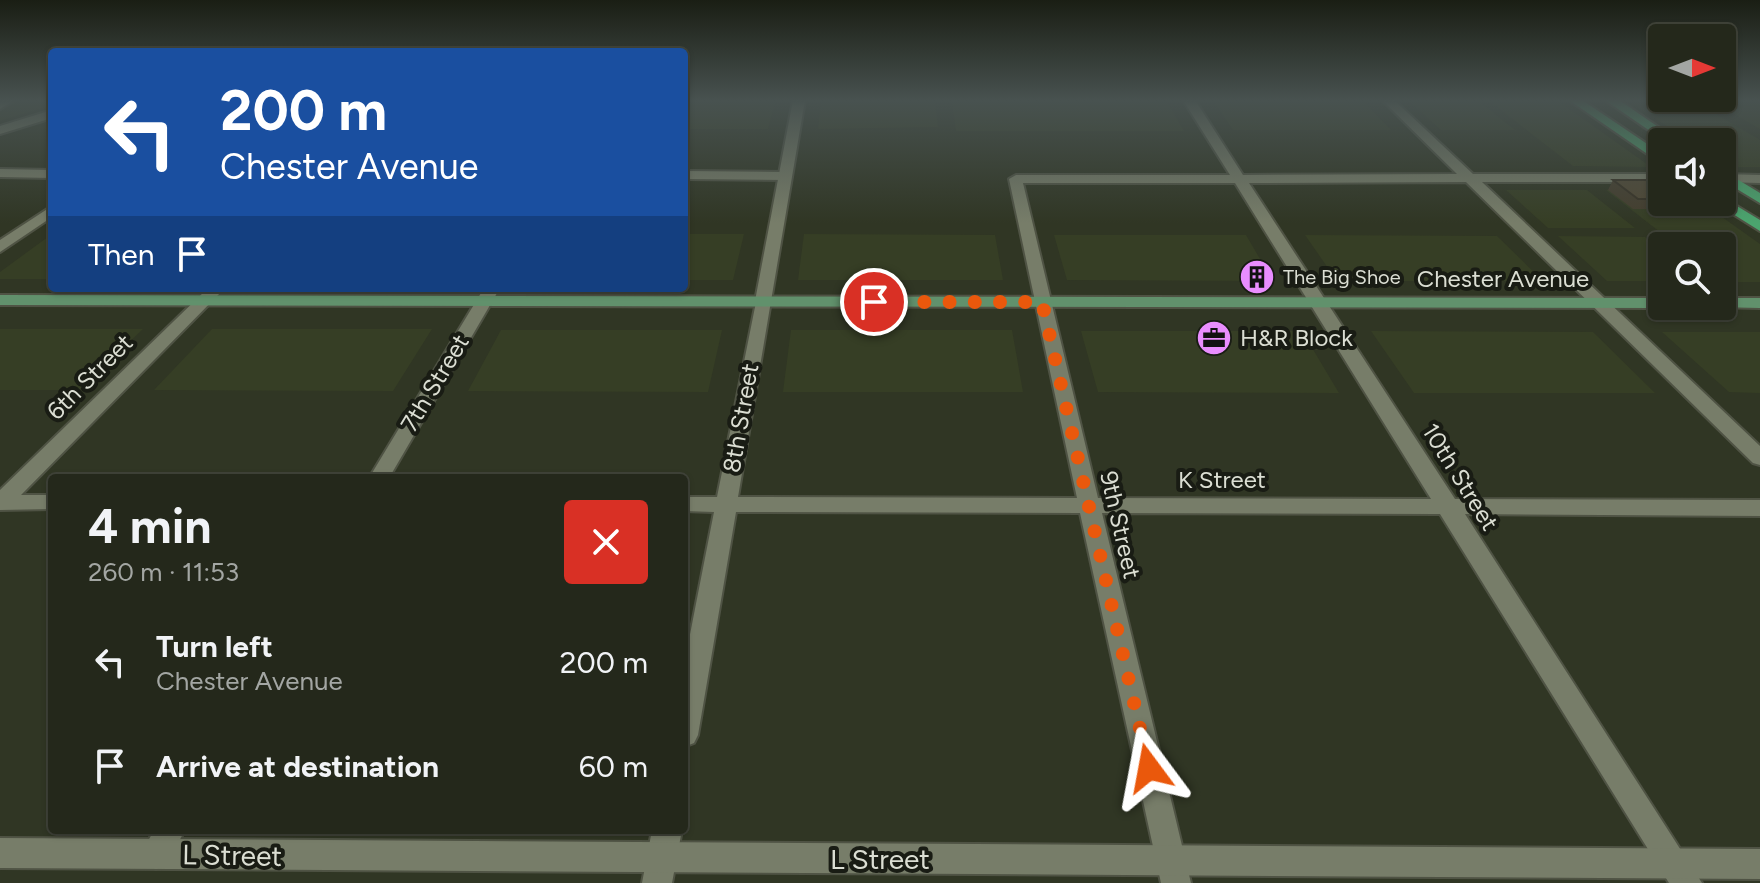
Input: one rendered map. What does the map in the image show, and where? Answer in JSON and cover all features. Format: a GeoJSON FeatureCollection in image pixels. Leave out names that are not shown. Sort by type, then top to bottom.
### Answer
{"type":"FeatureCollection","features":[{"type":"Feature","properties":{"kind":"main road"},"geometry":{"type":"LineString","coordinates":[[1736,184],[1760,199]]}},
{"type":"Feature","properties":{"kind":"main road"},"geometry":{"type":"LineString","coordinates":[[1736,211],[1760,227]]}},
{"type":"Feature","properties":{"kind":"main road","name":"Chester Avenue"},"geometry":{"type":"LineString","coordinates":[[0,300],[210,294],[488,294],[763,301],[1648,303]]}},
{"type":"Feature","properties":{"kind":"main road"},"geometry":{"type":"LineString","coordinates":[[1736,303],[1760,303]]}},
{"type":"Feature","properties":{"kind":"street","name":"8th Street"},"geometry":{"type":"LineString","coordinates":[[688,713],[791,141]]}},
{"type":"Feature","properties":{"kind":"street","name":"10th Street"},"geometry":{"type":"LineString","coordinates":[[1215,141],[1681,874]]}},
{"type":"Feature","properties":{"kind":"street"},"geometry":{"type":"LineString","coordinates":[[1431,141],[1760,458]]}},
{"type":"Feature","properties":{"kind":"street"},"geometry":{"type":"LineString","coordinates":[[0,173],[48,174]]}},
{"type":"Feature","properties":{"kind":"street"},"geometry":{"type":"LineString","coordinates":[[688,175],[785,176]]}},
{"type":"Feature","properties":{"kind":"street"},"geometry":{"type":"LineString","coordinates":[[1238,178],[1648,178]]}},
{"type":"Feature","properties":{"kind":"street","name":"9th Street"},"geometry":{"type":"LineString","coordinates":[[1173,871],[1016,179],[1238,178]]}},
{"type":"Feature","properties":{"kind":"street"},"geometry":{"type":"LineString","coordinates":[[1736,178],[1760,179]]}},
{"type":"Feature","properties":{"kind":"street"},"geometry":{"type":"LineString","coordinates":[[0,247],[48,213]]}},
{"type":"Feature","properties":{"kind":"street","name":"6th Street"},"geometry":{"type":"LineString","coordinates":[[0,502],[210,294]]}},
{"type":"Feature","properties":{"kind":"street","name":"7th Street"},"geometry":{"type":"LineString","coordinates":[[381,474],[488,294]]}},
{"type":"Feature","properties":{"kind":"street"},"geometry":{"type":"LineString","coordinates":[[0,502],[48,502]]}},
{"type":"Feature","properties":{"kind":"street","name":"K Street"},"geometry":{"type":"LineString","coordinates":[[688,504],[1760,508]]}},
{"type":"Feature","properties":{"kind":"street","name":"L Street"},"geometry":{"type":"LineString","coordinates":[[0,853],[163,842],[1173,871],[1681,874],[1760,864]]}},
{"type":"Feature","properties":{"kind":"shaded area"},"geometry":{"type":"Polygon","coordinates":[[[1541,141],[1615,141],[1648,167],[1573,166],[1541,141]]]}},
{"type":"Feature","properties":{"kind":"shaded area"},"geometry":{"type":"Polygon","coordinates":[[[1736,141],[1760,141],[1760,167],[1736,167],[1736,141]]]}},
{"type":"Feature","properties":{"kind":"shaded area"},"geometry":{"type":"Polygon","coordinates":[[[1506,190],[1587,190],[1635,228],[1548,228],[1506,190]]]}},
{"type":"Feature","properties":{"kind":"shaded area"},"geometry":{"type":"Polygon","coordinates":[[[1606,190],[1648,190],[1648,216],[1721,216],[1760,244],[1760,282],[1736,282],[1736,232],[1660,232],[1606,190]]]}},
{"type":"Feature","properties":{"kind":"shaded area"},"geometry":{"type":"Polygon","coordinates":[[[688,234],[744,234],[733,280],[688,280],[688,234]]]}},
{"type":"Feature","properties":{"kind":"shaded area"},"geometry":{"type":"Polygon","coordinates":[[[804,234],[995,235],[1003,280],[798,280],[804,234]]]}},
{"type":"Feature","properties":{"kind":"shaded area"},"geometry":{"type":"Polygon","coordinates":[[[1054,235],[1246,235],[1273,281],[1067,280],[1054,235]]]}},
{"type":"Feature","properties":{"kind":"shaded area"},"geometry":{"type":"Polygon","coordinates":[[[1305,235],[1497,236],[1543,281],[1337,281],[1305,235]]]}},
{"type":"Feature","properties":{"kind":"shaded area"},"geometry":{"type":"Polygon","coordinates":[[[1558,236],[1648,239],[1648,281],[1607,281],[1558,236]]]}},
{"type":"Feature","properties":{"kind":"shaded area"},"geometry":{"type":"Polygon","coordinates":[[[48,237],[48,279],[0,279],[0,272],[48,237]]]}},
{"type":"Feature","properties":{"kind":"shaded area"},"geometry":{"type":"Polygon","coordinates":[[[0,329],[143,329],[79,390],[0,390],[0,329]]]}},
{"type":"Feature","properties":{"kind":"shaded area"},"geometry":{"type":"Polygon","coordinates":[[[212,329],[432,329],[393,391],[154,390],[212,329]]]}},
{"type":"Feature","properties":{"kind":"shaded area"},"geometry":{"type":"Polygon","coordinates":[[[501,330],[722,330],[708,392],[468,391],[501,330]]]}},
{"type":"Feature","properties":{"kind":"shaded area"},"geometry":{"type":"Polygon","coordinates":[[[791,330],[1012,330],[1023,392],[783,392],[791,330]]]}},
{"type":"Feature","properties":{"kind":"shaded area"},"geometry":{"type":"Polygon","coordinates":[[[1081,331],[1302,331],[1339,393],[1098,392],[1081,331]]]}},
{"type":"Feature","properties":{"kind":"shaded area"},"geometry":{"type":"Polygon","coordinates":[[[1371,331],[1593,332],[1655,393],[1414,393],[1371,331]]]}},
{"type":"Feature","properties":{"kind":"shaded area"},"geometry":{"type":"Polygon","coordinates":[[[1662,332],[1760,332],[1760,393],[1729,392],[1662,332]]]}},
{"type":"Feature","properties":{"kind":"building"},"geometry":{"type":"Polygon","coordinates":[[[1613,180],[1648,182],[1648,199],[1638,199],[1613,180]]]}},
{"type":"Feature","properties":{"kind":"place","name":"The Big Shoe"},"geometry":{"type":"Point","coordinates":[1257,277]}},
{"type":"Feature","properties":{"kind":"place","name":"H&R Block"},"geometry":{"type":"Point","coordinates":[1214,338]}},
{"type":"Feature","properties":{"kind":"route"},"geometry":{"type":"LineString","coordinates":[[874,302],[1042,302],[1149,768]]}}]}
